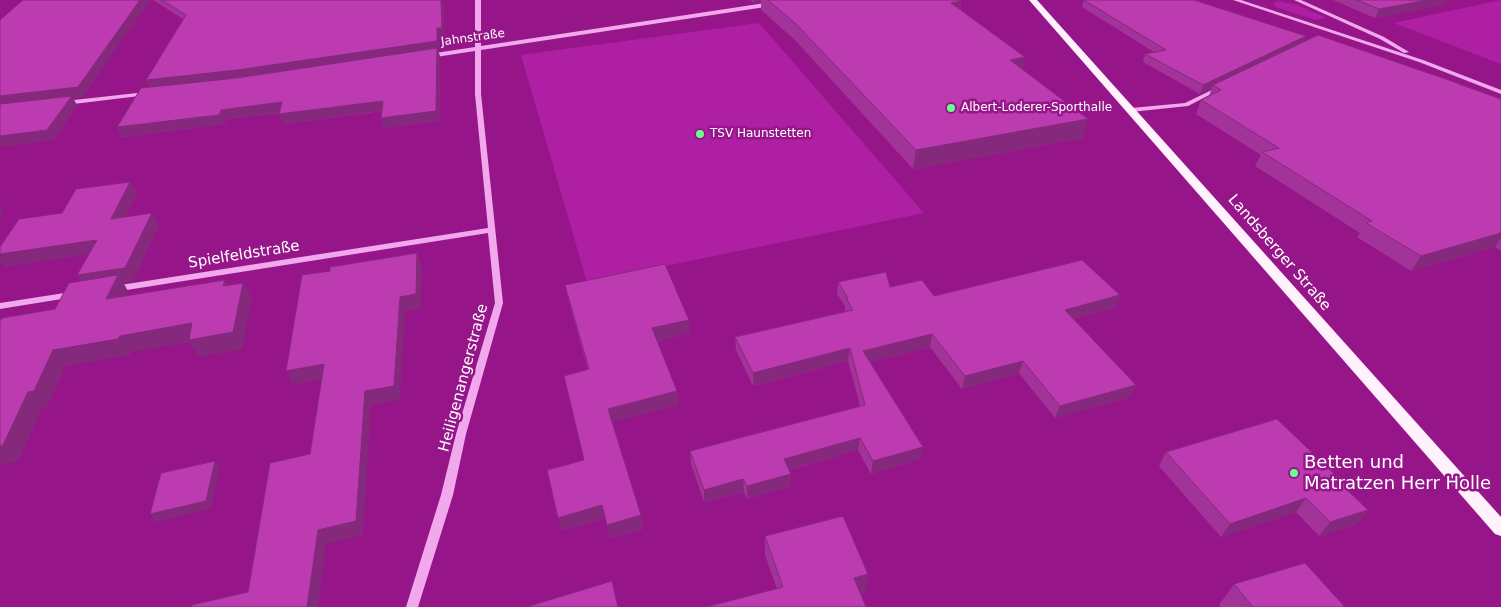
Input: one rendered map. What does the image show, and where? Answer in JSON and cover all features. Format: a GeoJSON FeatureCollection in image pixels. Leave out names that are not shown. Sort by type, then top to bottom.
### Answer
{"type":"FeatureCollection","features":[{"type":"Feature","properties":{"kind":"main road","name":"Landsberger Straße"},"geometry":{"type":"LineString","coordinates":[[1033,0],[1501,529]]}},
{"type":"Feature","properties":{"kind":"street","name":"Heiligenangerstraße"},"geometry":{"type":"LineString","coordinates":[[412,607],[447,495],[499,303],[478,94],[478,0]]}},
{"type":"Feature","properties":{"kind":"street"},"geometry":{"type":"LineString","coordinates":[[1236,0],[1421,61],[1501,92]]}},
{"type":"Feature","properties":{"kind":"street"},"geometry":{"type":"LineString","coordinates":[[1246,3],[1256,0]]}},
{"type":"Feature","properties":{"kind":"street"},"geometry":{"type":"LineString","coordinates":[[1297,0],[1382,38],[1421,61]]}},
{"type":"Feature","properties":{"kind":"street","name":"Jahnstraße"},"geometry":{"type":"LineString","coordinates":[[419,57],[783,2]]}},
{"type":"Feature","properties":{"kind":"street"},"geometry":{"type":"LineString","coordinates":[[1328,36],[1335,32]]}},
{"type":"Feature","properties":{"kind":"street"},"geometry":{"type":"LineString","coordinates":[[1131,110],[1186,105],[1229,84]]}},
{"type":"Feature","properties":{"kind":"street"},"geometry":{"type":"LineString","coordinates":[[58,104],[154,93]]}},
{"type":"Feature","properties":{"kind":"street","name":"Spielfeldstraße"},"geometry":{"type":"LineString","coordinates":[[108,290],[492,230]]}},
{"type":"Feature","properties":{"kind":"street"},"geometry":{"type":"LineString","coordinates":[[0,306],[79,294]]}},
{"type":"Feature","properties":{"kind":"shaded area"},"geometry":{"type":"Polygon","coordinates":[[[1501,0],[1501,64],[1394,23],[1501,0]]]}},
{"type":"Feature","properties":{"kind":"shaded area"},"geometry":{"type":"Polygon","coordinates":[[[1277,1],[1298,5],[1326,18],[1316,20],[1276,7],[1273,4],[1277,1]]]}},
{"type":"Feature","properties":{"kind":"shaded area","name":"TSV Haunstetten"},"geometry":{"type":"Polygon","coordinates":[[[759,23],[924,213],[587,282],[521,55],[759,23]]]}},
{"type":"Feature","properties":{"kind":"building"},"geometry":{"type":"Polygon","coordinates":[[[23,0],[140,0],[78,87],[0,96],[0,20],[23,0]]]}},
{"type":"Feature","properties":{"kind":"building"},"geometry":{"type":"Polygon","coordinates":[[[162,0],[441,0],[442,28],[437,28],[437,41],[237,70],[146,80],[186,15],[162,0]]]}},
{"type":"Feature","properties":{"kind":"building"},"geometry":{"type":"Polygon","coordinates":[[[768,0],[959,0],[961,1],[951,3],[1025,57],[1010,60],[1088,119],[916,150],[796,24],[768,0]]]}},
{"type":"Feature","properties":{"kind":"building"},"geometry":{"type":"Polygon","coordinates":[[[1084,0],[1194,0],[1306,36],[1203,85],[1145,54],[1166,50],[1084,0]]]}},
{"type":"Feature","properties":{"kind":"building"},"geometry":{"type":"Polygon","coordinates":[[[1357,0],[1428,0],[1379,9],[1357,0]]]}},
{"type":"Feature","properties":{"kind":"building"},"geometry":{"type":"Polygon","coordinates":[[[1318,35],[1501,99],[1501,233],[1421,256],[1366,223],[1372,221],[1262,152],[1279,148],[1201,100],[1221,90],[1213,85],[1318,35]]]}},
{"type":"Feature","properties":{"kind":"building"},"geometry":{"type":"Polygon","coordinates":[[[437,48],[436,111],[381,118],[383,101],[279,114],[282,102],[221,110],[219,115],[117,127],[141,88],[237,78],[437,48]]]}},
{"type":"Feature","properties":{"kind":"building"},"geometry":{"type":"Polygon","coordinates":[[[72,96],[47,130],[0,136],[0,104],[72,96]]]}},
{"type":"Feature","properties":{"kind":"building"},"geometry":{"type":"Polygon","coordinates":[[[130,182],[111,219],[152,213],[125,268],[77,275],[97,240],[0,254],[0,247],[19,219],[62,213],[76,189],[130,182]]]}},
{"type":"Feature","properties":{"kind":"building"},"geometry":{"type":"Polygon","coordinates":[[[417,253],[416,294],[400,297],[394,386],[365,391],[356,521],[318,530],[307,607],[191,607],[192,605],[248,592],[270,463],[310,454],[324,364],[286,371],[302,275],[330,271],[330,267],[417,253]]]}},
{"type":"Feature","properties":{"kind":"building"},"geometry":{"type":"Polygon","coordinates":[[[1082,260],[1120,295],[1065,310],[1136,385],[1060,406],[1023,361],[965,376],[932,334],[863,351],[923,447],[873,461],[860,438],[784,459],[791,474],[747,486],[743,479],[704,490],[690,451],[865,405],[850,348],[753,373],[735,337],[853,310],[838,282],[886,272],[890,287],[922,280],[934,296],[1082,260]]]}},
{"type":"Feature","properties":{"kind":"building"},"geometry":{"type":"Polygon","coordinates":[[[665,264],[689,320],[652,328],[677,391],[608,409],[641,515],[607,525],[602,505],[558,518],[547,470],[584,460],[564,376],[589,369],[565,285],[665,264]]]}},
{"type":"Feature","properties":{"kind":"building"},"geometry":{"type":"Polygon","coordinates":[[[118,275],[106,299],[225,280],[223,286],[243,283],[233,332],[189,340],[192,323],[120,336],[118,339],[53,350],[34,391],[28,392],[3,445],[0,446],[0,321],[2,318],[55,309],[69,283],[118,275]]]}},
{"type":"Feature","properties":{"kind":"building"},"geometry":{"type":"Polygon","coordinates":[[[1277,419],[1347,486],[1344,487],[1368,510],[1330,522],[1306,498],[1230,524],[1166,452],[1277,419]]]}},
{"type":"Feature","properties":{"kind":"building"},"geometry":{"type":"Polygon","coordinates":[[[215,461],[206,501],[150,514],[161,473],[215,461]]]}},
{"type":"Feature","properties":{"kind":"building"},"geometry":{"type":"Polygon","coordinates":[[[843,516],[868,574],[854,578],[866,607],[706,607],[783,587],[765,536],[843,516]]]}},
{"type":"Feature","properties":{"kind":"building"},"geometry":{"type":"Polygon","coordinates":[[[1305,563],[1345,607],[1253,607],[1234,584],[1305,563]]]}},
{"type":"Feature","properties":{"kind":"building"},"geometry":{"type":"Polygon","coordinates":[[[612,581],[618,607],[526,607],[612,581]]]}},
{"type":"Feature","properties":{"kind":"place","name":"Albert-Loderer-Sporthalle"},"geometry":{"type":"Point","coordinates":[951,108]}},
{"type":"Feature","properties":{"kind":"place","name":"TSV Haunstetten"},"geometry":{"type":"Point","coordinates":[700,134]}},
{"type":"Feature","properties":{"kind":"place","name":"Betten und Matratzen Herr Holle"},"geometry":{"type":"Point","coordinates":[1294,473]}}]}
